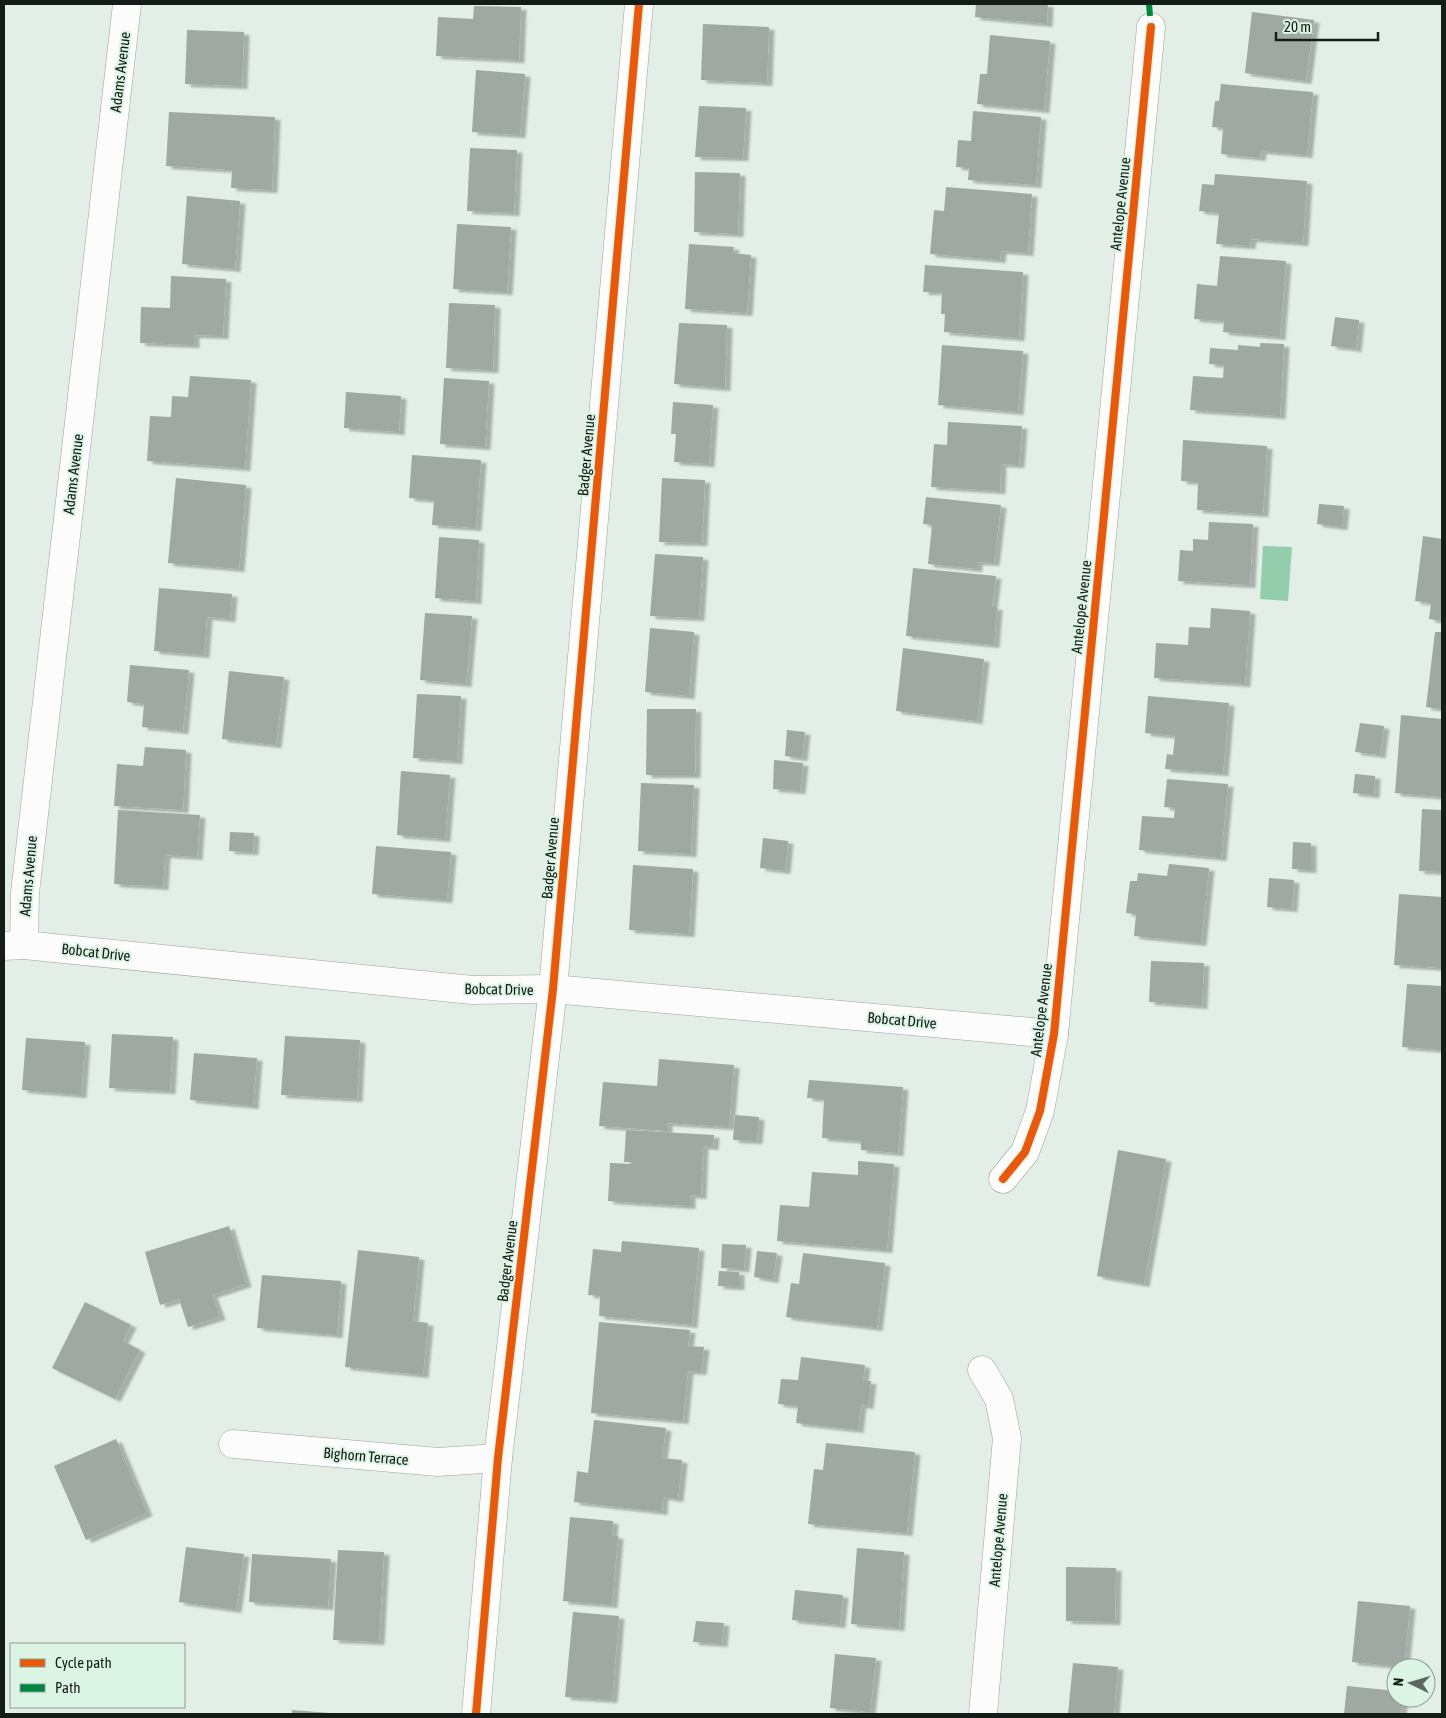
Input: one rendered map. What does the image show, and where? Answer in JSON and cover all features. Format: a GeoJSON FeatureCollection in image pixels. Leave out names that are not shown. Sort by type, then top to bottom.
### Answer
{"type":"FeatureCollection","features":[{"type":"Feature","properties":{"kind":"street","name":"Adams Avenue"},"geometry":{"type":"LineString","coordinates":[[14,945],[25,893],[127,4]]}},
{"type":"Feature","properties":{"kind":"street","name":"Badger Avenue"},"geometry":{"type":"LineString","coordinates":[[476,1714],[498,1458],[553,989],[639,4]]}},
{"type":"Feature","properties":{"kind":"street","name":"Antelope Avenue"},"geometry":{"type":"LineString","coordinates":[[1004,1179],[1025,1152],[1040,1111],[1054,1034],[1151,27]]}},
{"type":"Feature","properties":{"kind":"street","name":"Bobcat Drive"},"geometry":{"type":"LineString","coordinates":[[14,945],[472,990],[553,989],[1054,1034]]}},
{"type":"Feature","properties":{"kind":"street","name":"Antelope Avenue"},"geometry":{"type":"LineString","coordinates":[[982,1370],[999,1399],[1007,1438],[983,1714]]}},
{"type":"Feature","properties":{"kind":"street","name":"Bighorn Terrace"},"geometry":{"type":"LineString","coordinates":[[233,1444],[438,1462],[498,1458]]}},
{"type":"Feature","properties":{"kind":"shaded area"},"geometry":{"type":"Polygon","coordinates":[[[1263,546],[1292,547],[1288,601],[1260,599],[1263,546]]]}},
{"type":"Feature","properties":{"kind":"building"},"geometry":{"type":"Polygon","coordinates":[[[976,4],[1048,4],[1047,24],[975,17],[976,4]]]}},
{"type":"Feature","properties":{"kind":"building"},"geometry":{"type":"Polygon","coordinates":[[[474,6],[521,7],[519,60],[436,56],[438,17],[473,19],[474,6]]]}},
{"type":"Feature","properties":{"kind":"building"},"geometry":{"type":"Polygon","coordinates":[[[1252,12],[1314,20],[1306,81],[1245,73],[1252,12]]]}},
{"type":"Feature","properties":{"kind":"building"},"geometry":{"type":"Polygon","coordinates":[[[703,24],[769,27],[767,83],[701,80],[703,24]]]}},
{"type":"Feature","properties":{"kind":"building"},"geometry":{"type":"Polygon","coordinates":[[[187,30],[244,32],[242,86],[185,84],[187,30]]]}},
{"type":"Feature","properties":{"kind":"building"},"geometry":{"type":"Polygon","coordinates":[[[990,35],[1050,41],[1044,110],[977,104],[980,74],[987,74],[990,35]]]}},
{"type":"Feature","properties":{"kind":"building"},"geometry":{"type":"Polygon","coordinates":[[[476,70],[525,74],[520,135],[472,132],[476,70]]]}},
{"type":"Feature","properties":{"kind":"building"},"geometry":{"type":"Polygon","coordinates":[[[1221,84],[1313,92],[1307,155],[1261,151],[1260,158],[1221,154],[1223,128],[1212,127],[1215,101],[1219,101],[1221,84]]]}},
{"type":"Feature","properties":{"kind":"building"},"geometry":{"type":"Polygon","coordinates":[[[699,106],[746,108],[743,158],[695,157],[699,106]]]}},
{"type":"Feature","properties":{"kind":"building"},"geometry":{"type":"Polygon","coordinates":[[[973,111],[1041,117],[1036,185],[968,180],[969,168],[956,167],[958,140],[971,141],[973,111]]]}},
{"type":"Feature","properties":{"kind":"building"},"geometry":{"type":"Polygon","coordinates":[[[169,112],[275,117],[272,190],[231,188],[232,170],[166,166],[169,112]]]}},
{"type":"Feature","properties":{"kind":"building"},"geometry":{"type":"Polygon","coordinates":[[[470,148],[517,150],[514,213],[467,211],[470,148]]]}},
{"type":"Feature","properties":{"kind":"building"},"geometry":{"type":"Polygon","coordinates":[[[695,172],[740,173],[738,234],[694,232],[695,172]]]}},
{"type":"Feature","properties":{"kind":"building"},"geometry":{"type":"Polygon","coordinates":[[[1215,174],[1307,181],[1303,243],[1251,239],[1250,246],[1216,244],[1219,213],[1199,211],[1202,184],[1214,185],[1215,174]]]}},
{"type":"Feature","properties":{"kind":"building"},"geometry":{"type":"Polygon","coordinates":[[[946,187],[1032,194],[1028,253],[1001,251],[1000,260],[930,254],[934,210],[944,211],[946,187]]]}},
{"type":"Feature","properties":{"kind":"building"},"geometry":{"type":"Polygon","coordinates":[[[187,196],[240,201],[235,269],[182,264],[187,196]]]}},
{"type":"Feature","properties":{"kind":"building"},"geometry":{"type":"Polygon","coordinates":[[[457,224],[511,227],[507,292],[453,289],[457,224]]]}},
{"type":"Feature","properties":{"kind":"building"},"geometry":{"type":"Polygon","coordinates":[[[689,244],[734,247],[733,253],[751,255],[747,313],[685,309],[689,244]]]}},
{"type":"Feature","properties":{"kind":"building"},"geometry":{"type":"Polygon","coordinates":[[[1220,256],[1286,261],[1280,337],[1223,332],[1224,321],[1194,319],[1197,284],[1217,286],[1220,256]]]}},
{"type":"Feature","properties":{"kind":"building"},"geometry":{"type":"Polygon","coordinates":[[[925,265],[1023,272],[1019,338],[944,332],[945,314],[941,314],[942,292],[923,292],[925,265]]]}},
{"type":"Feature","properties":{"kind":"building"},"geometry":{"type":"Polygon","coordinates":[[[171,276],[226,279],[223,336],[194,335],[194,345],[140,343],[141,307],[170,308],[171,276]]]}},
{"type":"Feature","properties":{"kind":"building"},"geometry":{"type":"Polygon","coordinates":[[[449,303],[495,305],[493,370],[446,368],[449,303]]]}},
{"type":"Feature","properties":{"kind":"building"},"geometry":{"type":"Polygon","coordinates":[[[1335,317],[1359,320],[1356,349],[1331,346],[1335,317]]]}},
{"type":"Feature","properties":{"kind":"building"},"geometry":{"type":"Polygon","coordinates":[[[679,323],[727,325],[725,388],[674,384],[679,323]]]}},
{"type":"Feature","properties":{"kind":"building"},"geometry":{"type":"Polygon","coordinates":[[[1260,343],[1284,344],[1280,416],[1190,410],[1193,376],[1223,378],[1224,365],[1209,364],[1210,348],[1238,350],[1238,345],[1260,347],[1260,343]]]}},
{"type":"Feature","properties":{"kind":"building"},"geometry":{"type":"Polygon","coordinates":[[[942,345],[1023,351],[1018,412],[938,405],[942,345]]]}},
{"type":"Feature","properties":{"kind":"building"},"geometry":{"type":"Polygon","coordinates":[[[190,376],[251,380],[245,468],[147,461],[150,416],[171,417],[172,396],[188,397],[190,376]]]}},
{"type":"Feature","properties":{"kind":"building"},"geometry":{"type":"Polygon","coordinates":[[[444,378],[489,381],[485,447],[440,444],[444,378]]]}},
{"type":"Feature","properties":{"kind":"building"},"geometry":{"type":"Polygon","coordinates":[[[346,392],[401,396],[399,432],[344,428],[346,392]]]}},
{"type":"Feature","properties":{"kind":"building"},"geometry":{"type":"Polygon","coordinates":[[[673,402],[713,405],[709,464],[674,462],[676,434],[671,434],[673,402]]]}},
{"type":"Feature","properties":{"kind":"building"},"geometry":{"type":"Polygon","coordinates":[[[948,422],[1022,426],[1019,465],[1001,464],[1000,491],[931,487],[934,444],[947,445],[948,422]]]}},
{"type":"Feature","properties":{"kind":"building"},"geometry":{"type":"Polygon","coordinates":[[[1183,440],[1267,446],[1263,514],[1197,510],[1198,482],[1181,481],[1183,440]]]}},
{"type":"Feature","properties":{"kind":"building"},"geometry":{"type":"Polygon","coordinates":[[[412,455],[481,460],[476,528],[432,525],[434,500],[409,498],[412,455]]]}},
{"type":"Feature","properties":{"kind":"building"},"geometry":{"type":"Polygon","coordinates":[[[176,478],[246,485],[239,569],[168,563],[176,478]]]}},
{"type":"Feature","properties":{"kind":"building"},"geometry":{"type":"Polygon","coordinates":[[[662,478],[705,480],[702,543],[659,542],[662,478]]]}},
{"type":"Feature","properties":{"kind":"building"},"geometry":{"type":"Polygon","coordinates":[[[926,497],[1001,505],[994,563],[977,562],[977,569],[928,564],[932,525],[923,524],[926,497]]]}},
{"type":"Feature","properties":{"kind":"building"},"geometry":{"type":"Polygon","coordinates":[[[1319,504],[1344,506],[1342,527],[1317,524],[1319,504]]]}},
{"type":"Feature","properties":{"kind":"building"},"geometry":{"type":"Polygon","coordinates":[[[1209,522],[1253,524],[1250,585],[1178,581],[1180,550],[1193,551],[1193,539],[1208,540],[1209,522]]]}},
{"type":"Feature","properties":{"kind":"building"},"geometry":{"type":"Polygon","coordinates":[[[1423,536],[1442,539],[1442,621],[1429,619],[1431,603],[1415,601],[1423,536]]]}},
{"type":"Feature","properties":{"kind":"building"},"geometry":{"type":"Polygon","coordinates":[[[439,537],[479,540],[476,601],[435,598],[439,537]]]}},
{"type":"Feature","properties":{"kind":"building"},"geometry":{"type":"Polygon","coordinates":[[[655,554],[703,557],[699,618],[650,616],[655,554]]]}},
{"type":"Feature","properties":{"kind":"building"},"geometry":{"type":"Polygon","coordinates":[[[913,568],[996,576],[992,607],[997,607],[994,645],[906,636],[913,568]]]}},
{"type":"Feature","properties":{"kind":"building"},"geometry":{"type":"Polygon","coordinates":[[[159,588],[232,594],[230,619],[207,617],[204,655],[154,651],[159,588]]]}},
{"type":"Feature","properties":{"kind":"building"},"geometry":{"type":"Polygon","coordinates":[[[1211,608],[1250,611],[1245,684],[1154,678],[1156,643],[1188,645],[1189,627],[1210,628],[1211,608]]]}},
{"type":"Feature","properties":{"kind":"building"},"geometry":{"type":"Polygon","coordinates":[[[425,613],[472,616],[466,684],[420,680],[425,613]]]}},
{"type":"Feature","properties":{"kind":"building"},"geometry":{"type":"Polygon","coordinates":[[[650,628],[694,632],[689,696],[645,692],[650,628]]]}},
{"type":"Feature","properties":{"kind":"building"},"geometry":{"type":"Polygon","coordinates":[[[1435,632],[1442,632],[1442,709],[1426,707],[1435,632]]]}},
{"type":"Feature","properties":{"kind":"building"},"geometry":{"type":"Polygon","coordinates":[[[903,648],[984,659],[977,721],[896,711],[903,648]]]}},
{"type":"Feature","properties":{"kind":"building"},"geometry":{"type":"Polygon","coordinates":[[[130,665],[189,670],[183,731],[142,727],[144,704],[127,702],[130,665]]]}},
{"type":"Feature","properties":{"kind":"building"},"geometry":{"type":"Polygon","coordinates":[[[229,671],[284,677],[276,745],[222,739],[229,671]]]}},
{"type":"Feature","properties":{"kind":"building"},"geometry":{"type":"Polygon","coordinates":[[[417,694],[461,696],[457,761],[413,758],[417,694]]]}},
{"type":"Feature","properties":{"kind":"building"},"geometry":{"type":"Polygon","coordinates":[[[1148,696],[1229,703],[1223,773],[1165,769],[1167,754],[1173,755],[1175,736],[1145,733],[1148,696]]]}},
{"type":"Feature","properties":{"kind":"building"},"geometry":{"type":"Polygon","coordinates":[[[647,709],[696,709],[695,775],[646,775],[647,709]]]}},
{"type":"Feature","properties":{"kind":"building"},"geometry":{"type":"Polygon","coordinates":[[[1401,715],[1442,719],[1442,797],[1395,793],[1401,715]]]}},
{"type":"Feature","properties":{"kind":"building"},"geometry":{"type":"Polygon","coordinates":[[[1360,723],[1384,726],[1380,755],[1355,752],[1360,723]]]}},
{"type":"Feature","properties":{"kind":"building"},"geometry":{"type":"Polygon","coordinates":[[[787,730],[805,732],[802,758],[785,756],[787,730]]]}},
{"type":"Feature","properties":{"kind":"building"},"geometry":{"type":"Polygon","coordinates":[[[145,747],[186,750],[183,810],[114,806],[117,764],[143,766],[145,747]]]}},
{"type":"Feature","properties":{"kind":"building"},"geometry":{"type":"Polygon","coordinates":[[[774,760],[803,763],[800,791],[773,789],[774,760]]]}},
{"type":"Feature","properties":{"kind":"building"},"geometry":{"type":"Polygon","coordinates":[[[401,771],[450,775],[445,839],[397,835],[401,771]]]}},
{"type":"Feature","properties":{"kind":"building"},"geometry":{"type":"Polygon","coordinates":[[[1355,774],[1375,776],[1374,795],[1353,793],[1355,774]]]}},
{"type":"Feature","properties":{"kind":"building"},"geometry":{"type":"Polygon","coordinates":[[[1167,779],[1228,784],[1221,858],[1139,850],[1142,816],[1174,818],[1175,808],[1164,807],[1167,779]]]}},
{"type":"Feature","properties":{"kind":"building"},"geometry":{"type":"Polygon","coordinates":[[[641,783],[694,785],[691,854],[638,851],[641,783]]]}},
{"type":"Feature","properties":{"kind":"building"},"geometry":{"type":"Polygon","coordinates":[[[1422,809],[1442,810],[1442,872],[1419,871],[1422,809]]]}},
{"type":"Feature","properties":{"kind":"building"},"geometry":{"type":"Polygon","coordinates":[[[118,810],[200,815],[197,857],[165,855],[163,887],[114,884],[118,810]]]}},
{"type":"Feature","properties":{"kind":"building"},"geometry":{"type":"Polygon","coordinates":[[[230,832],[254,833],[253,852],[229,851],[230,832]]]}},
{"type":"Feature","properties":{"kind":"building"},"geometry":{"type":"Polygon","coordinates":[[[763,838],[788,841],[785,871],[760,868],[763,838]]]}},
{"type":"Feature","properties":{"kind":"building"},"geometry":{"type":"Polygon","coordinates":[[[1293,842],[1311,843],[1311,870],[1292,869],[1293,842]]]}},
{"type":"Feature","properties":{"kind":"building"},"geometry":{"type":"Polygon","coordinates":[[[376,846],[451,852],[447,900],[372,894],[376,846]]]}},
{"type":"Feature","properties":{"kind":"building"},"geometry":{"type":"Polygon","coordinates":[[[1169,864],[1209,868],[1201,943],[1134,936],[1136,914],[1126,913],[1130,881],[1137,881],[1138,873],[1167,876],[1169,864]]]}},
{"type":"Feature","properties":{"kind":"building"},"geometry":{"type":"Polygon","coordinates":[[[633,865],[693,869],[689,934],[629,930],[633,865]]]}},
{"type":"Feature","properties":{"kind":"building"},"geometry":{"type":"Polygon","coordinates":[[[1269,878],[1294,880],[1292,909],[1267,907],[1269,878]]]}},
{"type":"Feature","properties":{"kind":"building"},"geometry":{"type":"Polygon","coordinates":[[[1399,894],[1442,897],[1442,968],[1394,965],[1399,894]]]}},
{"type":"Feature","properties":{"kind":"building"},"geometry":{"type":"Polygon","coordinates":[[[1151,961],[1204,963],[1202,1006],[1149,1002],[1151,961]]]}},
{"type":"Feature","properties":{"kind":"building"},"geometry":{"type":"Polygon","coordinates":[[[1407,984],[1442,986],[1442,1050],[1402,1047],[1407,984]]]}},
{"type":"Feature","properties":{"kind":"building"},"geometry":{"type":"Polygon","coordinates":[[[112,1034],[173,1037],[170,1091],[109,1088],[112,1034]]]}},
{"type":"Feature","properties":{"kind":"building"},"geometry":{"type":"Polygon","coordinates":[[[285,1036],[360,1040],[357,1099],[281,1095],[285,1036]]]}},
{"type":"Feature","properties":{"kind":"building"},"geometry":{"type":"Polygon","coordinates":[[[26,1038],[85,1042],[81,1095],[22,1090],[26,1038]]]}},
{"type":"Feature","properties":{"kind":"building"},"geometry":{"type":"Polygon","coordinates":[[[194,1053],[257,1058],[253,1106],[190,1100],[194,1053]]]}},
{"type":"Feature","properties":{"kind":"building"},"geometry":{"type":"Polygon","coordinates":[[[659,1059],[734,1065],[729,1127],[667,1123],[667,1131],[599,1126],[603,1082],[657,1086],[659,1059]]]}},
{"type":"Feature","properties":{"kind":"building"},"geometry":{"type":"Polygon","coordinates":[[[809,1080],[903,1087],[898,1153],[861,1150],[861,1141],[822,1138],[824,1099],[807,1098],[809,1080]]]}},
{"type":"Feature","properties":{"kind":"building"},"geometry":{"type":"Polygon","coordinates":[[[735,1115],[759,1117],[757,1141],[733,1140],[735,1115]]]}},
{"type":"Feature","properties":{"kind":"building"},"geometry":{"type":"Polygon","coordinates":[[[626,1130],[714,1135],[713,1147],[703,1146],[701,1196],[690,1195],[690,1206],[608,1201],[610,1163],[632,1164],[632,1162],[624,1162],[626,1130]]]}},
{"type":"Feature","properties":{"kind":"building"},"geometry":{"type":"Polygon","coordinates":[[[1118,1150],[1166,1159],[1144,1284],[1097,1276],[1118,1150]]]}},
{"type":"Feature","properties":{"kind":"building"},"geometry":{"type":"Polygon","coordinates":[[[858,1161],[894,1164],[887,1250],[777,1241],[780,1205],[809,1207],[812,1172],[858,1175],[858,1161]]]}},
{"type":"Feature","properties":{"kind":"building"},"geometry":{"type":"Polygon","coordinates":[[[229,1226],[246,1284],[212,1295],[220,1317],[188,1327],[179,1299],[160,1305],[145,1252],[229,1226]]]}},
{"type":"Feature","properties":{"kind":"building"},"geometry":{"type":"Polygon","coordinates":[[[622,1241],[699,1248],[692,1325],[599,1316],[600,1296],[588,1295],[593,1249],[621,1252],[622,1241]]]}},
{"type":"Feature","properties":{"kind":"building"},"geometry":{"type":"Polygon","coordinates":[[[722,1244],[746,1245],[744,1269],[721,1268],[722,1244]]]}},
{"type":"Feature","properties":{"kind":"building"},"geometry":{"type":"Polygon","coordinates":[[[358,1250],[419,1257],[413,1321],[428,1323],[423,1375],[345,1367],[358,1250]]]}},
{"type":"Feature","properties":{"kind":"building"},"geometry":{"type":"Polygon","coordinates":[[[757,1251],[777,1253],[773,1280],[754,1277],[757,1251]]]}},
{"type":"Feature","properties":{"kind":"building"},"geometry":{"type":"Polygon","coordinates":[[[803,1253],[885,1263],[877,1328],[786,1317],[791,1283],[799,1284],[803,1253]]]}},
{"type":"Feature","properties":{"kind":"building"},"geometry":{"type":"Polygon","coordinates":[[[719,1271],[739,1272],[739,1287],[718,1286],[719,1271]]]}},
{"type":"Feature","properties":{"kind":"building"},"geometry":{"type":"Polygon","coordinates":[[[262,1275],[341,1281],[337,1335],[257,1328],[262,1275]]]}},
{"type":"Feature","properties":{"kind":"building"},"geometry":{"type":"Polygon","coordinates":[[[85,1302],[131,1325],[123,1341],[140,1350],[115,1399],[52,1368],[85,1302]]]}},
{"type":"Feature","properties":{"kind":"building"},"geometry":{"type":"Polygon","coordinates":[[[599,1322],[690,1330],[688,1346],[704,1347],[701,1372],[688,1371],[683,1421],[591,1413],[599,1322]]]}},
{"type":"Feature","properties":{"kind":"building"},"geometry":{"type":"Polygon","coordinates":[[[801,1357],[865,1365],[863,1381],[871,1381],[868,1406],[861,1405],[858,1430],[796,1423],[798,1406],[778,1404],[781,1379],[798,1380],[801,1357]]]}},
{"type":"Feature","properties":{"kind":"building"},"geometry":{"type":"Polygon","coordinates":[[[594,1420],[666,1428],[662,1458],[682,1460],[678,1499],[663,1497],[662,1512],[574,1502],[577,1471],[588,1473],[594,1420]]]}},
{"type":"Feature","properties":{"kind":"building"},"geometry":{"type":"Polygon","coordinates":[[[116,1439],[147,1513],[86,1540],[54,1466],[116,1439]]]}},
{"type":"Feature","properties":{"kind":"building"},"geometry":{"type":"Polygon","coordinates":[[[826,1443],[915,1452],[907,1533],[808,1524],[814,1469],[823,1470],[826,1443]]]}},
{"type":"Feature","properties":{"kind":"building"},"geometry":{"type":"Polygon","coordinates":[[[570,1517],[613,1521],[612,1535],[618,1536],[612,1605],[563,1601],[570,1517]]]}},
{"type":"Feature","properties":{"kind":"building"},"geometry":{"type":"Polygon","coordinates":[[[186,1547],[244,1554],[236,1610],[179,1602],[186,1547]]]}},
{"type":"Feature","properties":{"kind":"building"},"geometry":{"type":"Polygon","coordinates":[[[857,1548],[904,1552],[899,1628],[851,1624],[857,1548]]]}},
{"type":"Feature","properties":{"kind":"building"},"geometry":{"type":"Polygon","coordinates":[[[338,1550],[384,1552],[379,1642],[333,1640],[338,1550]]]}},
{"type":"Feature","properties":{"kind":"building"},"geometry":{"type":"Polygon","coordinates":[[[252,1554],[331,1559],[328,1607],[249,1602],[252,1554]]]}},
{"type":"Feature","properties":{"kind":"building"},"geometry":{"type":"Polygon","coordinates":[[[1066,1567],[1116,1568],[1115,1622],[1066,1621],[1066,1567]]]}},
{"type":"Feature","properties":{"kind":"building"},"geometry":{"type":"Polygon","coordinates":[[[795,1590],[843,1595],[840,1625],[792,1620],[795,1590]]]}},
{"type":"Feature","properties":{"kind":"building"},"geometry":{"type":"Polygon","coordinates":[[[1358,1601],[1410,1606],[1405,1658],[1386,1658],[1386,1665],[1352,1662],[1358,1601]]]}},
{"type":"Feature","properties":{"kind":"building"},"geometry":{"type":"Polygon","coordinates":[[[573,1612],[619,1616],[612,1700],[565,1697],[573,1612]]]}},
{"type":"Feature","properties":{"kind":"building"},"geometry":{"type":"Polygon","coordinates":[[[696,1621],[724,1623],[722,1644],[693,1642],[696,1621]]]}},
{"type":"Feature","properties":{"kind":"building"},"geometry":{"type":"Polygon","coordinates":[[[835,1654],[876,1658],[870,1712],[830,1708],[835,1654]]]}},
{"type":"Feature","properties":{"kind":"building"},"geometry":{"type":"Polygon","coordinates":[[[1073,1663],[1118,1667],[1114,1714],[1068,1714],[1073,1663]]]}},
{"type":"Feature","properties":{"kind":"building"},"geometry":{"type":"Polygon","coordinates":[[[1347,1686],[1386,1690],[1386,1708],[1402,1708],[1401,1714],[1344,1714],[1347,1686]]]}},
{"type":"Feature","properties":{"kind":"building"},"geometry":{"type":"Polygon","coordinates":[[[292,1710],[330,1713],[330,1714],[292,1714],[292,1710]]]}},
{"type":"Feature","properties":{"kind":"marked path"},"geometry":{"type":"LineString","coordinates":[[1149,4],[1151,27]]}},
{"type":"Feature","properties":{"kind":"cycle path"},"geometry":{"type":"LineString","coordinates":[[476,1714],[498,1458],[553,989],[639,4]]}},
{"type":"Feature","properties":{"kind":"cycle path"},"geometry":{"type":"LineString","coordinates":[[1003,1179],[1025,1152],[1040,1111],[1054,1034],[1151,27]]}}]}
